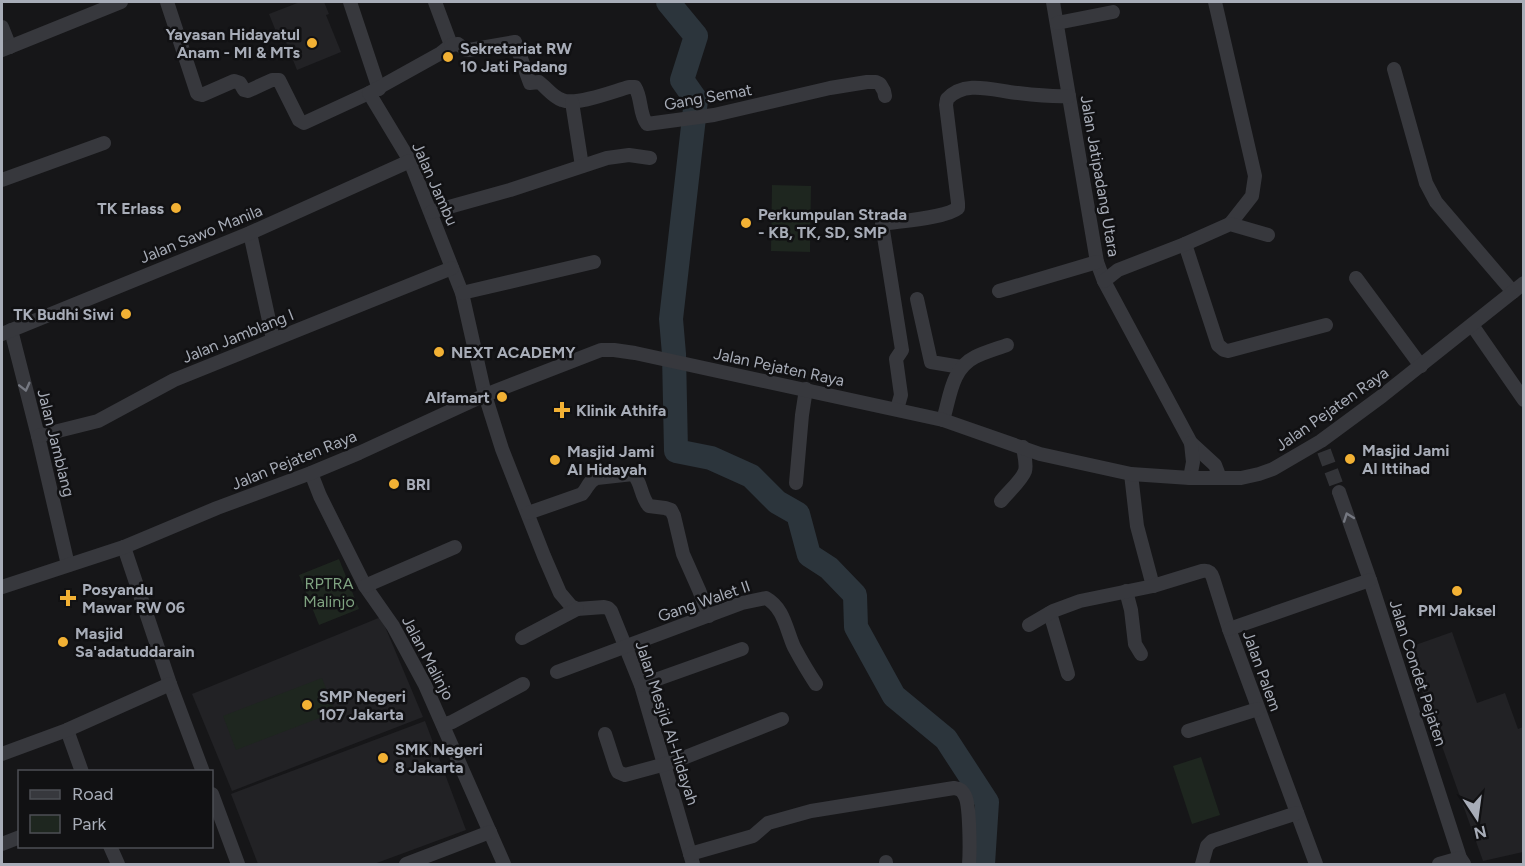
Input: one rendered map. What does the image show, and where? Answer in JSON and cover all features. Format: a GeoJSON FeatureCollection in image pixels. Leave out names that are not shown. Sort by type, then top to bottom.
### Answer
{"type":"FeatureCollection","features":[{"type":"Feature","properties":{"kind":"street"},"geometry":{"type":"LineString","coordinates":[[2,27],[6,48],[121,2]]}},
{"type":"Feature","properties":{"kind":"street"},"geometry":{"type":"LineString","coordinates":[[167,2],[199,95],[234,81],[240,83],[244,90],[248,91],[272,80],[279,80],[299,120],[304,123],[374,91],[451,45],[458,44],[469,50],[515,42],[530,82],[539,82],[562,100],[572,102],[582,166]]}},
{"type":"Feature","properties":{"kind":"street","name":"Jalan Jambu"},"geometry":{"type":"LineString","coordinates":[[350,2],[374,91],[410,161],[462,292],[485,395]]}},
{"type":"Feature","properties":{"kind":"street"},"geometry":{"type":"LineString","coordinates":[[435,2],[451,45]]}},
{"type":"Feature","properties":{"kind":"street","name":"Jalan Jatipadang Utara"},"geometry":{"type":"LineString","coordinates":[[1053,2],[1097,262],[1104,281],[1191,443],[1215,465],[1220,478]]}},
{"type":"Feature","properties":{"kind":"street"},"geometry":{"type":"LineString","coordinates":[[1104,281],[1118,270],[1230,224],[1252,196],[1255,176],[1215,2]]}},
{"type":"Feature","properties":{"kind":"street"},"geometry":{"type":"LineString","coordinates":[[1057,23],[1113,12]]}},
{"type":"Feature","properties":{"kind":"street"},"geometry":{"type":"LineString","coordinates":[[1394,69],[1426,183],[1436,202],[1518,287]]}},
{"type":"Feature","properties":{"kind":"street","name":"Gang Semat"},"geometry":{"type":"LineString","coordinates":[[572,102],[635,87],[645,124],[714,115],[830,88],[867,82],[880,84],[885,96]]}},
{"type":"Feature","properties":{"kind":"street"},"geometry":{"type":"LineString","coordinates":[[897,409],[900,394],[896,360],[902,350],[882,224],[953,212],[958,208],[947,99],[957,92],[976,87],[1026,94],[1069,96]]}},
{"type":"Feature","properties":{"kind":"street"},"geometry":{"type":"LineString","coordinates":[[2,180],[104,143]]}},
{"type":"Feature","properties":{"kind":"street"},"geometry":{"type":"LineString","coordinates":[[431,212],[510,190],[607,158],[629,155],[650,158]]}},
{"type":"Feature","properties":{"kind":"street","name":"Jalan Sawo Manila"},"geometry":{"type":"LineString","coordinates":[[6,332],[250,233],[410,161]]}},
{"type":"Feature","properties":{"kind":"street"},"geometry":{"type":"LineString","coordinates":[[1230,224],[1268,235]]}},
{"type":"Feature","properties":{"kind":"street"},"geometry":{"type":"LineString","coordinates":[[250,233],[273,339]]}},
{"type":"Feature","properties":{"kind":"street"},"geometry":{"type":"LineString","coordinates":[[1185,244],[1218,345],[1224,350],[1228,351],[1326,325]]}},
{"type":"Feature","properties":{"kind":"street"},"geometry":{"type":"LineString","coordinates":[[462,292],[594,262]]}},
{"type":"Feature","properties":{"kind":"street"},"geometry":{"type":"LineString","coordinates":[[999,291],[1097,262]]}},
{"type":"Feature","properties":{"kind":"street","name":"Jalan Jamblang I"},"geometry":{"type":"LineString","coordinates":[[38,436],[98,422],[174,380],[452,268]]}},
{"type":"Feature","properties":{"kind":"street"},"geometry":{"type":"LineString","coordinates":[[1356,278],[1420,366]]}},
{"type":"Feature","properties":{"kind":"street","name":"Jalan Pejaten Raya"},"geometry":{"type":"LineString","coordinates":[[2,587],[124,547],[217,508],[311,473],[485,395],[601,350],[614,350],[686,363],[897,409],[943,420],[1040,454],[1131,474],[1190,478],[1241,478],[1266,471],[1322,446],[1518,287]]}},
{"type":"Feature","properties":{"kind":"street"},"geometry":{"type":"LineString","coordinates":[[917,299],[931,362],[961,368]]}},
{"type":"Feature","properties":{"kind":"street"},"geometry":{"type":"LineString","coordinates":[[1472,325],[1524,400]]}},
{"type":"Feature","properties":{"kind":"street","name":"Jalan Jamblang"},"geometry":{"type":"LineString","coordinates":[[6,332],[38,436],[68,565]]}},
{"type":"Feature","properties":{"kind":"street"},"geometry":{"type":"LineString","coordinates":[[943,420],[954,380],[961,368],[973,358],[1007,345]]}},
{"type":"Feature","properties":{"kind":"street"},"geometry":{"type":"LineString","coordinates":[[796,483],[806,389]]}},
{"type":"Feature","properties":{"kind":"street"},"geometry":{"type":"LineString","coordinates":[[485,395],[502,449],[543,556],[560,593],[571,606],[578,609]]}},
{"type":"Feature","properties":{"kind":"street","name":"Jalan Jatipadang Utara"},"geometry":{"type":"LineString","coordinates":[[1190,478],[1193,462],[1191,443]]}},
{"type":"Feature","properties":{"kind":"street"},"geometry":{"type":"LineString","coordinates":[[1001,501],[1025,472],[1023,447]]}},
{"type":"Feature","properties":{"kind":"street","name":"Jalan Malinjo"},"geometry":{"type":"LineString","coordinates":[[311,473],[365,586],[404,644],[425,685],[504,864]]}},
{"type":"Feature","properties":{"kind":"street"},"geometry":{"type":"LineString","coordinates":[[528,513],[582,494],[588,484],[597,478],[633,474],[637,477],[643,500],[649,506],[671,510],[683,554],[709,616]]}},
{"type":"Feature","properties":{"kind":"street"},"geometry":{"type":"LineString","coordinates":[[1131,474],[1137,526],[1153,586]]}},
{"type":"Feature","properties":{"kind":"street","name":"Jalan Condet Pejaten"},"geometry":{"type":"LineString","coordinates":[[1339,492],[1462,861]]}},
{"type":"Feature","properties":{"kind":"street"},"geometry":{"type":"LineString","coordinates":[[124,547],[170,684],[203,770]]}},
{"type":"Feature","properties":{"kind":"street"},"geometry":{"type":"LineString","coordinates":[[365,586],[455,547]]}},
{"type":"Feature","properties":{"kind":"street"},"geometry":{"type":"LineString","coordinates":[[1029,625],[1050,613],[1080,601],[1153,586],[1208,571],[1214,578],[1229,629]]}},
{"type":"Feature","properties":{"kind":"street","name":"Jalan Palem"},"geometry":{"type":"LineString","coordinates":[[1316,864],[1229,629],[1370,580]]}},
{"type":"Feature","properties":{"kind":"street"},"geometry":{"type":"LineString","coordinates":[[1126,591],[1135,644],[1141,654]]}},
{"type":"Feature","properties":{"kind":"street","name":"Gang Walet II"},"geometry":{"type":"LineString","coordinates":[[557,672],[756,599],[766,598],[777,607],[794,645],[816,684]]}},
{"type":"Feature","properties":{"kind":"street","name":"Jalan Mesjid Al-Hidayah"},"geometry":{"type":"LineString","coordinates":[[578,609],[608,608],[611,611],[641,685],[691,859]]}},
{"type":"Feature","properties":{"kind":"street"},"geometry":{"type":"LineString","coordinates":[[522,638],[578,609]]}},
{"type":"Feature","properties":{"kind":"street"},"geometry":{"type":"LineString","coordinates":[[1050,613],[1068,674]]}},
{"type":"Feature","properties":{"kind":"street"},"geometry":{"type":"LineString","coordinates":[[641,685],[742,649]]}},
{"type":"Feature","properties":{"kind":"street"},"geometry":{"type":"LineString","coordinates":[[2,754],[67,730],[170,684]]}},
{"type":"Feature","properties":{"kind":"street"},"geometry":{"type":"LineString","coordinates":[[443,725],[523,684]]}},
{"type":"Feature","properties":{"kind":"street"},"geometry":{"type":"LineString","coordinates":[[1188,731],[1258,709]]}},
{"type":"Feature","properties":{"kind":"street"},"geometry":{"type":"LineString","coordinates":[[604,734],[616,768],[621,774],[630,774],[664,765],[782,719]]}},
{"type":"Feature","properties":{"kind":"street"},"geometry":{"type":"LineString","coordinates":[[67,730],[82,770]]}},
{"type":"Feature","properties":{"kind":"street"},"geometry":{"type":"LineString","coordinates":[[691,859],[753,836],[768,823],[811,811],[954,788],[964,793],[967,801],[969,864]]}},
{"type":"Feature","properties":{"kind":"street"},"geometry":{"type":"LineString","coordinates":[[213,797],[238,864]]}},
{"type":"Feature","properties":{"kind":"street"},"geometry":{"type":"LineString","coordinates":[[1203,864],[1207,846],[1212,841],[1297,813]]}},
{"type":"Feature","properties":{"kind":"street"},"geometry":{"type":"LineString","coordinates":[[406,864],[490,832]]}},
{"type":"Feature","properties":{"kind":"street"},"geometry":{"type":"LineString","coordinates":[[2,844],[18,838]]}},
{"type":"Feature","properties":{"kind":"street"},"geometry":{"type":"LineString","coordinates":[[111,848],[118,864]]}},
{"type":"Feature","properties":{"kind":"street"},"geometry":{"type":"LineString","coordinates":[[1439,864],[1462,861]]}},
{"type":"Feature","properties":{"kind":"shaded area","name":"Yayasan Hidayatul Anam - MI & MTs"},"geometry":{"type":"Polygon","coordinates":[[[300,2],[324,2],[329,14],[326,15],[341,52],[297,70],[282,32],[277,34],[269,14],[300,2]]]}},
{"type":"Feature","properties":{"kind":"shaded area","name":"SMP Negeri 107 Jakarta"},"geometry":{"type":"Polygon","coordinates":[[[381,617],[423,717],[232,791],[192,694],[381,617]]]}},
{"type":"Feature","properties":{"kind":"shaded area"},"geometry":{"type":"Polygon","coordinates":[[[1452,632],[1477,703],[1505,693],[1518,729],[1523,727],[1523,852],[1483,861],[1407,648],[1452,632]]]}},
{"type":"Feature","properties":{"kind":"shaded area","name":"SMK Negeri 8 Jakarta"},"geometry":{"type":"Polygon","coordinates":[[[425,721],[466,830],[374,864],[258,864],[231,794],[425,721]]]}},
{"type":"Feature","properties":{"kind":"green space"},"geometry":{"type":"Polygon","coordinates":[[[772,185],[811,186],[810,252],[771,251],[772,185]]]}},
{"type":"Feature","properties":{"kind":"green space","name":"RPTRA Malinjo"},"geometry":{"type":"Polygon","coordinates":[[[339,559],[359,609],[319,625],[299,575],[339,559]]]}},
{"type":"Feature","properties":{"kind":"green space"},"geometry":{"type":"Polygon","coordinates":[[[322,678],[335,712],[236,750],[223,716],[322,678]]]}},
{"type":"Feature","properties":{"kind":"green space"},"geometry":{"type":"Polygon","coordinates":[[[1201,757],[1220,815],[1192,824],[1173,766],[1201,757]]]}},
{"type":"Feature","properties":{"kind":"waterway"},"geometry":{"type":"LineString","coordinates":[[668,2],[696,36],[682,80],[696,100],[671,319],[676,451],[711,458],[751,476],[777,502],[798,514],[809,555],[829,568],[855,595],[856,627],[894,696],[946,739],[987,802],[983,864]]}},
{"type":"Feature","properties":{"kind":"tunnel"},"geometry":{"type":"LineString","coordinates":[[1324,451],[1339,492]]}},
{"type":"Feature","properties":{"kind":"place","name":"Yayasan Hidayatul Anam - MI & MTs"},"geometry":{"type":"Point","coordinates":[312,43]}},
{"type":"Feature","properties":{"kind":"place","name":"Sekretariat RW 10 Jati Padang"},"geometry":{"type":"Point","coordinates":[448,57]}},
{"type":"Feature","properties":{"kind":"place","name":"TK Erlass"},"geometry":{"type":"Point","coordinates":[176,208]}},
{"type":"Feature","properties":{"kind":"place","name":"Perkumpulan Strada - KB, TK, SD, SMP"},"geometry":{"type":"Point","coordinates":[746,223]}},
{"type":"Feature","properties":{"kind":"place","name":"TK Budhi Siwi"},"geometry":{"type":"Point","coordinates":[126,314]}},
{"type":"Feature","properties":{"kind":"place","name":"NEXT ACADEMY"},"geometry":{"type":"Point","coordinates":[439,352]}},
{"type":"Feature","properties":{"kind":"place","name":"Alfamart"},"geometry":{"type":"Point","coordinates":[502,397]}},
{"type":"Feature","properties":{"kind":"place","name":"Klinik Athifa"},"geometry":{"type":"Point","coordinates":[562,410]}},
{"type":"Feature","properties":{"kind":"place","name":"Masjid Jami Al Ittihad"},"geometry":{"type":"Point","coordinates":[1350,459]}},
{"type":"Feature","properties":{"kind":"place","name":"Masjid Jami Al Hidayah"},"geometry":{"type":"Point","coordinates":[555,460]}},
{"type":"Feature","properties":{"kind":"place","name":"BRI"},"geometry":{"type":"Point","coordinates":[394,484]}},
{"type":"Feature","properties":{"kind":"place","name":"PMI Jaksel"},"geometry":{"type":"Point","coordinates":[1457,591]}},
{"type":"Feature","properties":{"kind":"place","name":"Posyandu Mawar RW 06"},"geometry":{"type":"Point","coordinates":[68,598]}},
{"type":"Feature","properties":{"kind":"place","name":"Masjid Sa'adatuddarain"},"geometry":{"type":"Point","coordinates":[63,642]}},
{"type":"Feature","properties":{"kind":"place","name":"SMP Negeri 107 Jakarta"},"geometry":{"type":"Point","coordinates":[307,705]}},
{"type":"Feature","properties":{"kind":"place","name":"SMK Negeri 8 Jakarta"},"geometry":{"type":"Point","coordinates":[383,758]}}]}
